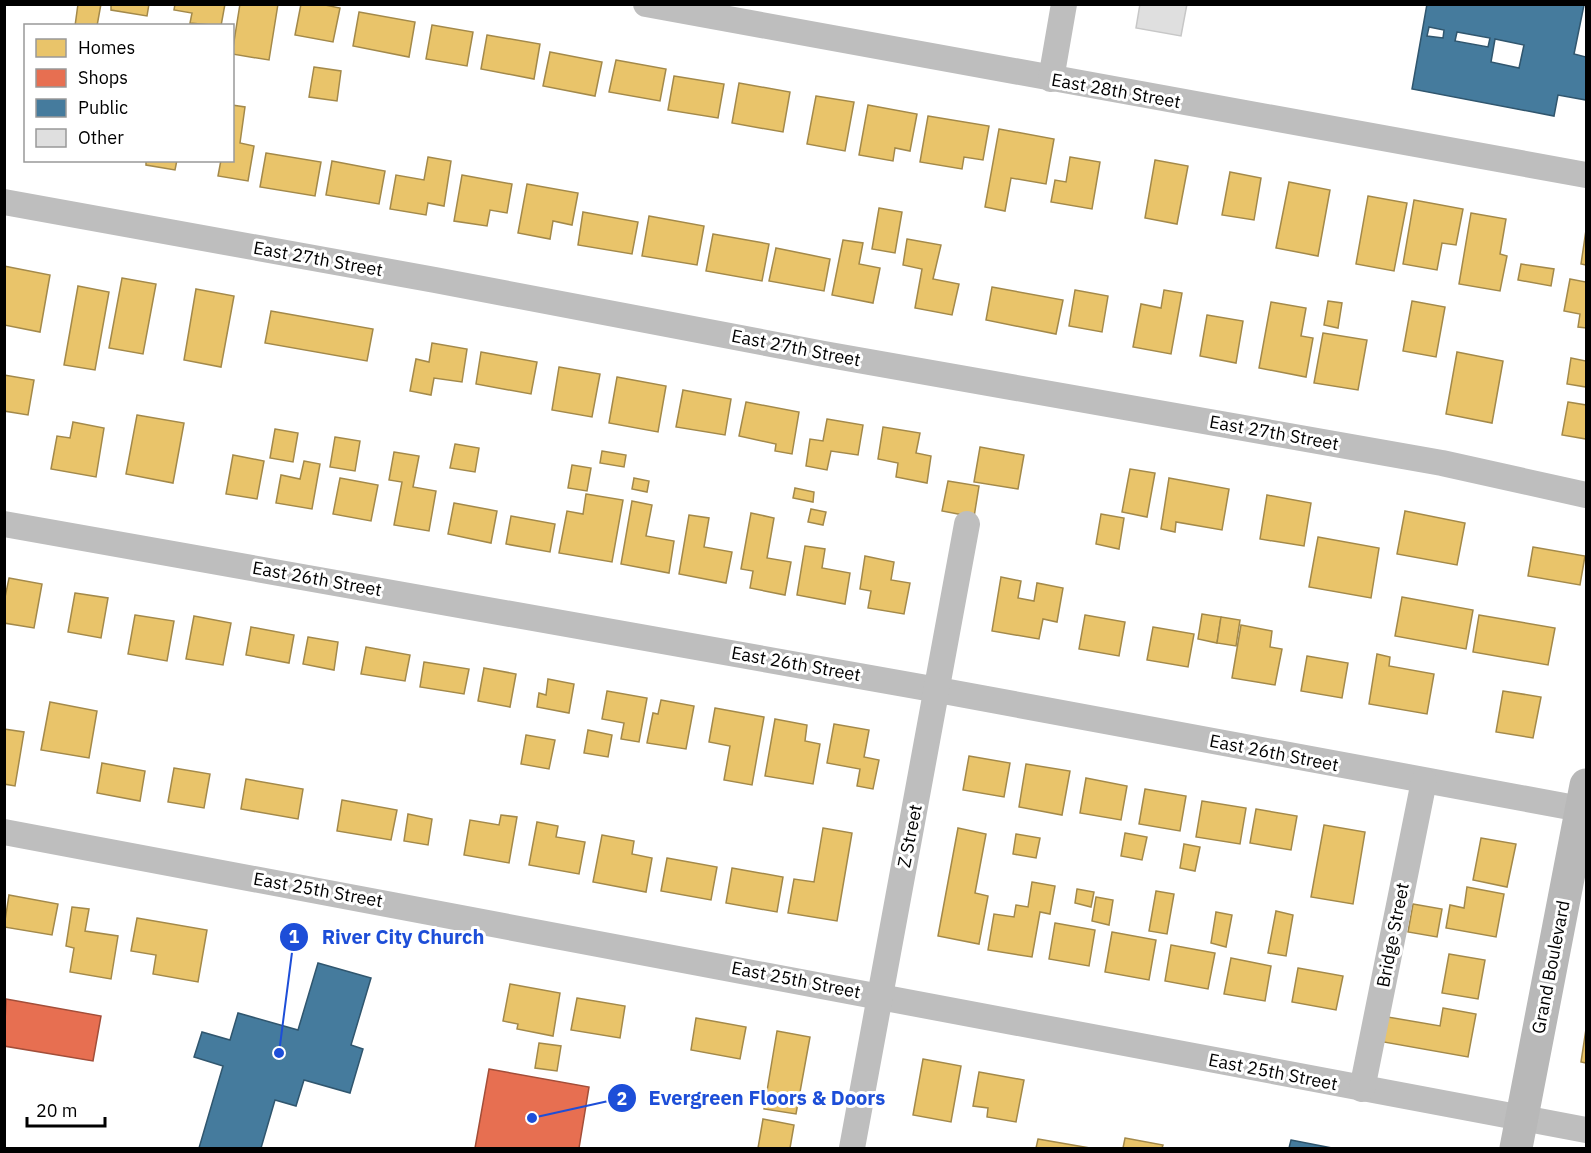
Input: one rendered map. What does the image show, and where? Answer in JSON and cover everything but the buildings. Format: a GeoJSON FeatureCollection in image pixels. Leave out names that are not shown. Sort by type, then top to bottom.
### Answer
{"type":"FeatureCollection","features":[{"type":"Feature","properties":{"kind":"main road","name":"Grand Boulevard"},"geometry":{"type":"LineString","coordinates":[[1519,1134],[1585,801]]}},
{"type":"Feature","properties":{"kind":"street","name":"East 28th Street"},"geometry":{"type":"LineString","coordinates":[[646,4],[1587,175]]}},
{"type":"Feature","properties":{"kind":"street"},"geometry":{"type":"LineString","coordinates":[[1051,79],[1064,4]]}},
{"type":"Feature","properties":{"kind":"street","name":"East 27th Street"},"geometry":{"type":"LineString","coordinates":[[4,202],[435,280],[824,354],[1442,463],[1587,495]]}},
{"type":"Feature","properties":{"kind":"street","name":"East 26th Street"},"geometry":{"type":"LineString","coordinates":[[4,524],[938,690],[1424,781],[1585,801]]}},
{"type":"Feature","properties":{"kind":"street","name":"Z Street"},"geometry":{"type":"LineString","coordinates":[[852,1149],[967,524]]}},
{"type":"Feature","properties":{"kind":"street","name":"Bridge Street"},"geometry":{"type":"LineString","coordinates":[[1362,1089],[1424,781]]}},
{"type":"Feature","properties":{"kind":"street","name":"East 25th Street"},"geometry":{"type":"LineString","coordinates":[[4,832],[1362,1089],[1519,1134],[1587,1130]]}},
{"type":"Feature","properties":{"kind":"place","name":"River City Church"},"geometry":{"type":"Point","coordinates":[279,1053]}},
{"type":"Feature","properties":{"kind":"place","name":"Evergreen Floors & Doors"},"geometry":{"type":"Point","coordinates":[532,1118]}}]}
